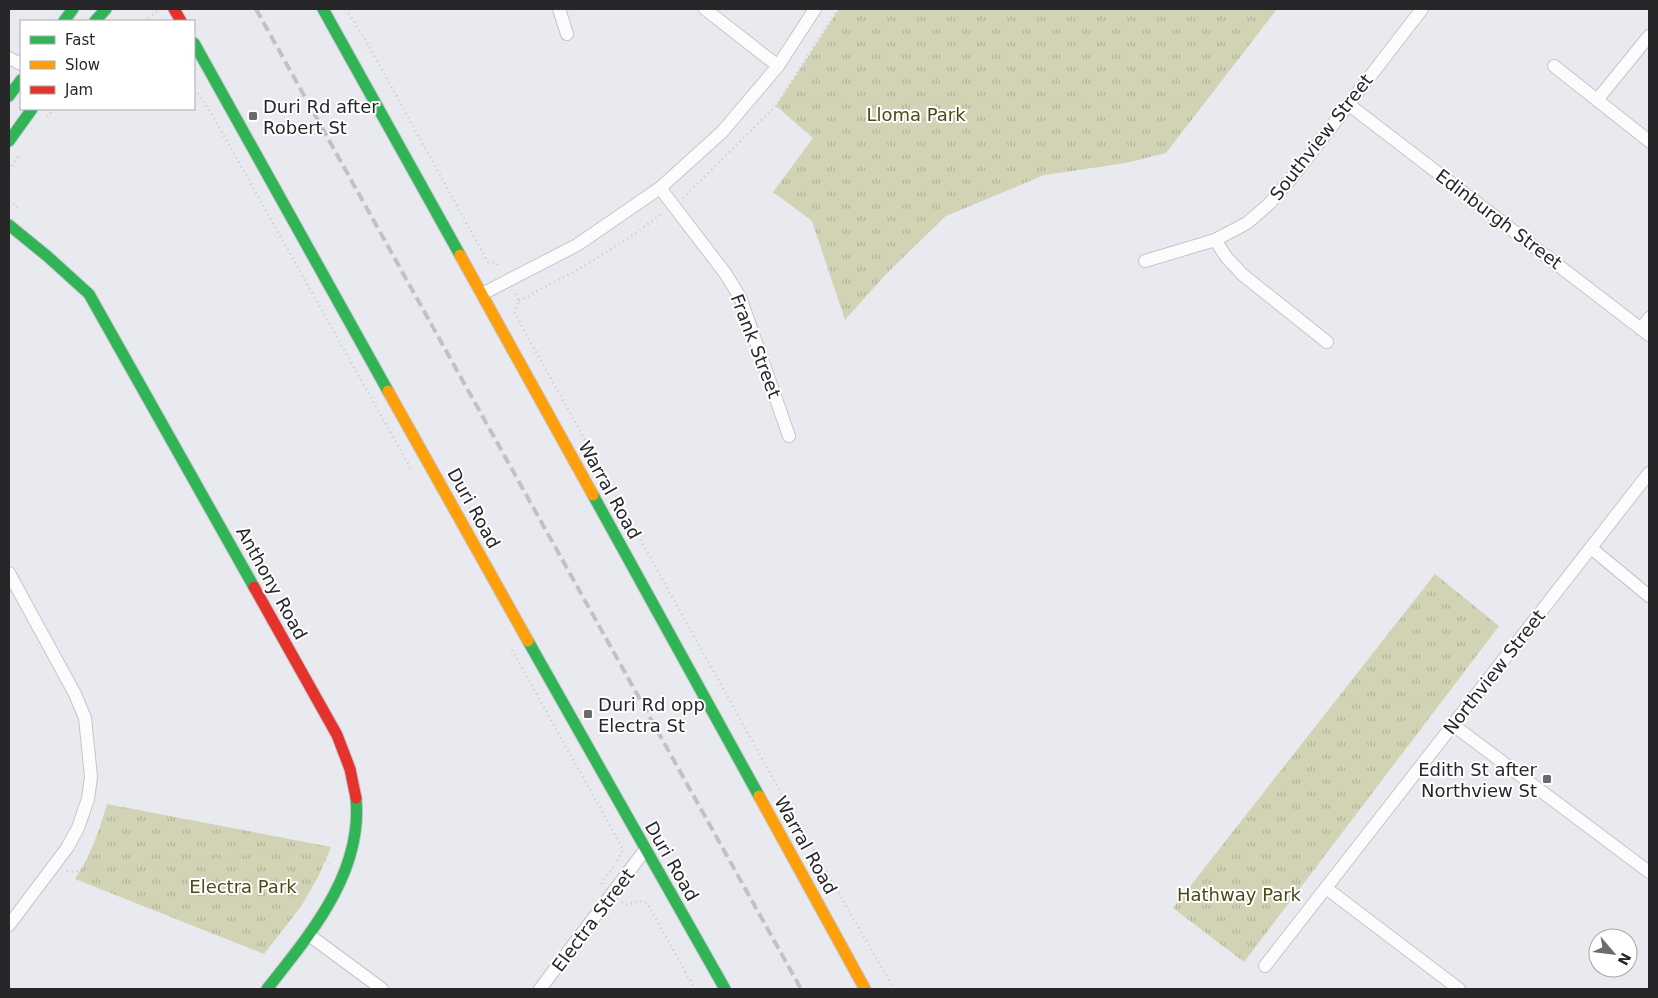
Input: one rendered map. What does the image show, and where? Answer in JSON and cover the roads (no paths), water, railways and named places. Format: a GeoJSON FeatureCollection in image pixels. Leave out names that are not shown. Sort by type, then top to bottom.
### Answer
{"type":"FeatureCollection","features":[{"type":"Feature","properties":{"kind":"street"},"geometry":{"type":"LineString","coordinates":[[65,20],[73,9]]}},
{"type":"Feature","properties":{"kind":"street"},"geometry":{"type":"LineString","coordinates":[[96,20],[106,9]]}},
{"type":"Feature","properties":{"kind":"street"},"geometry":{"type":"LineString","coordinates":[[174,9],[180,20]]}},
{"type":"Feature","properties":{"kind":"street","name":"Warral Road"},"geometry":{"type":"LineString","coordinates":[[323,9],[865,989]]}},
{"type":"Feature","properties":{"kind":"street"},"geometry":{"type":"LineString","coordinates":[[559,9],[567,34]]}},
{"type":"Feature","properties":{"kind":"street"},"geometry":{"type":"LineString","coordinates":[[705,9],[778,66]]}},
{"type":"Feature","properties":{"kind":"street"},"geometry":{"type":"LineString","coordinates":[[482,294],[576,245],[660,188],[722,132],[778,66],[815,9]]}},
{"type":"Feature","properties":{"kind":"street","name":"Southview Street"},"geometry":{"type":"LineString","coordinates":[[1145,261],[1215,240],[1247,223],[1269,204],[1294,175],[1422,9]]}},
{"type":"Feature","properties":{"kind":"street"},"geometry":{"type":"LineString","coordinates":[[1597,100],[1649,36]]}},
{"type":"Feature","properties":{"kind":"street","name":"Duri Road"},"geometry":{"type":"LineString","coordinates":[[195,45],[645,850],[725,989]]}},
{"type":"Feature","properties":{"kind":"street"},"geometry":{"type":"LineString","coordinates":[[1554,66],[1649,141]]}},
{"type":"Feature","properties":{"kind":"street"},"geometry":{"type":"LineString","coordinates":[[9,96],[20,81]]}},
{"type":"Feature","properties":{"kind":"street","name":"Edinburgh Street"},"geometry":{"type":"LineString","coordinates":[[1348,104],[1645,332]]}},
{"type":"Feature","properties":{"kind":"street"},"geometry":{"type":"LineString","coordinates":[[9,142],[31,110]]}},
{"type":"Feature","properties":{"kind":"street","name":"Frank Street"},"geometry":{"type":"LineString","coordinates":[[660,188],[725,273],[740,297],[789,436]]}},
{"type":"Feature","properties":{"kind":"street","name":"Anthony Road"},"geometry":{"type":"LineString","coordinates":[[9,226],[47,256],[88,294],[337,735],[352,778],[358,804],[356,829],[350,859],[341,882],[309,935],[267,989]]}},
{"type":"Feature","properties":{"kind":"street"},"geometry":{"type":"LineString","coordinates":[[1215,240],[1243,276],[1328,342]]}},
{"type":"Feature","properties":{"kind":"street"},"geometry":{"type":"LineString","coordinates":[[1645,332],[1649,318]]}},
{"type":"Feature","properties":{"kind":"street","name":"Northview Street"},"geometry":{"type":"LineString","coordinates":[[1264,966],[1649,472]]}},
{"type":"Feature","properties":{"kind":"street"},"geometry":{"type":"LineString","coordinates":[[1591,548],[1649,596]]}},
{"type":"Feature","properties":{"kind":"street"},"geometry":{"type":"LineString","coordinates":[[9,573],[75,694],[85,718],[91,777],[88,799],[78,828],[54,866],[9,925]]}},
{"type":"Feature","properties":{"kind":"street"},"geometry":{"type":"LineString","coordinates":[[1453,724],[1649,872]]}},
{"type":"Feature","properties":{"kind":"street","name":"Electra Street"},"geometry":{"type":"LineString","coordinates":[[540,989],[645,850]]}},
{"type":"Feature","properties":{"kind":"street"},"geometry":{"type":"LineString","coordinates":[[1326,888],[1459,989]]}},
{"type":"Feature","properties":{"kind":"street"},"geometry":{"type":"LineString","coordinates":[[309,935],[382,989]]}},
{"type":"Feature","properties":{"kind":"railway"},"geometry":{"type":"LineString","coordinates":[[256,9],[801,989]]}},
{"type":"Feature","properties":{"kind":"place","name":"Duri Rd after Robert St"},"geometry":{"type":"Point","coordinates":[253,116]}},
{"type":"Feature","properties":{"kind":"place","name":"Duri Rd opp Electra St"},"geometry":{"type":"Point","coordinates":[588,714]}},
{"type":"Feature","properties":{"kind":"place","name":"Edith St after Northview St"},"geometry":{"type":"Point","coordinates":[1547,779]}},
{"type":"Feature","properties":{"kind":"park label","name":"Lloma Park"},"geometry":{"type":"Point","coordinates":[916,114]}},
{"type":"Feature","properties":{"kind":"park label","name":"Electra Park"},"geometry":{"type":"Point","coordinates":[243,886]}},
{"type":"Feature","properties":{"kind":"park label","name":"Hathway Park"},"geometry":{"type":"Point","coordinates":[1239,894]}}]}
